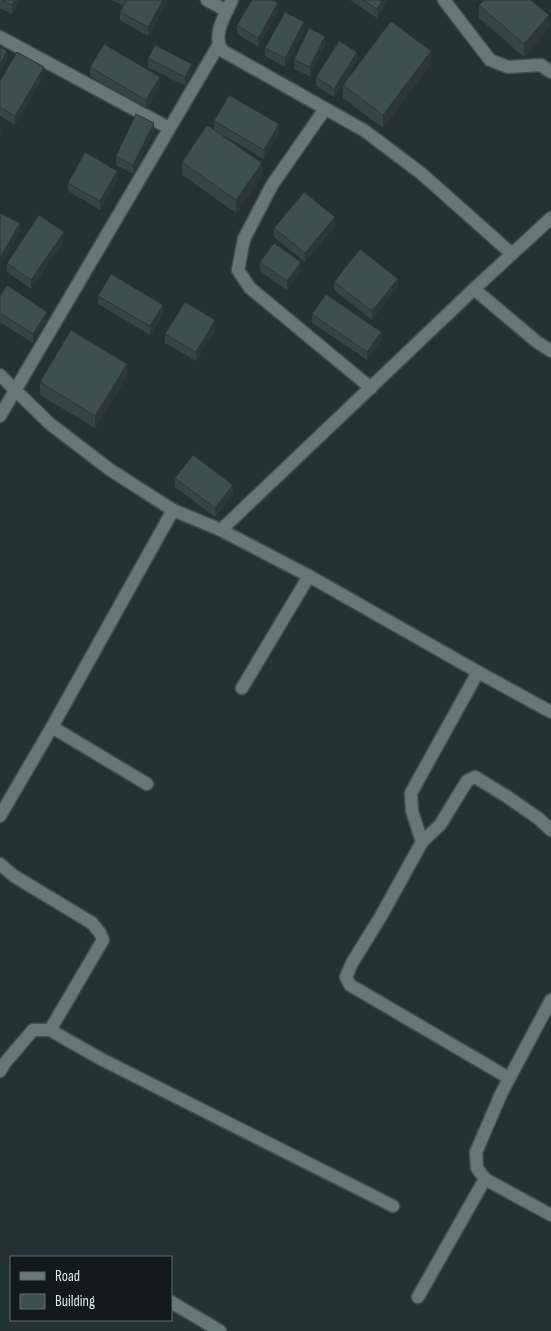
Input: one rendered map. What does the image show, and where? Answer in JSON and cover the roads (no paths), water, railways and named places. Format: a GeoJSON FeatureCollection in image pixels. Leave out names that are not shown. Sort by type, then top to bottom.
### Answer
{"type":"FeatureCollection","features":[{"type":"Feature","properties":{"kind":"street"},"geometry":{"type":"LineString","coordinates":[[207,0],[229,6],[217,36],[218,46],[223,52],[365,131],[422,174],[512,254]]}},
{"type":"Feature","properties":{"kind":"street"},"geometry":{"type":"LineString","coordinates":[[444,0],[490,60],[508,67],[540,65],[551,72]]}},
{"type":"Feature","properties":{"kind":"street"},"geometry":{"type":"LineString","coordinates":[[0,37],[169,128]]}},
{"type":"Feature","properties":{"kind":"street"},"geometry":{"type":"LineString","coordinates":[[0,416],[218,46]]}},
{"type":"Feature","properties":{"kind":"street"},"geometry":{"type":"LineString","coordinates":[[325,108],[272,185],[244,240],[238,270],[250,288],[371,388]]}},
{"type":"Feature","properties":{"kind":"street"},"geometry":{"type":"LineString","coordinates":[[221,530],[551,218]]}},
{"type":"Feature","properties":{"kind":"street"},"geometry":{"type":"LineString","coordinates":[[474,289],[537,342],[551,351]]}},
{"type":"Feature","properties":{"kind":"street"},"geometry":{"type":"LineString","coordinates":[[0,375],[49,423],[109,469],[173,510],[221,530],[309,576],[551,712]]}},
{"type":"Feature","properties":{"kind":"street"},"geometry":{"type":"LineString","coordinates":[[0,816],[173,510]]}},
{"type":"Feature","properties":{"kind":"street"},"geometry":{"type":"LineString","coordinates":[[242,688],[309,576]]}},
{"type":"Feature","properties":{"kind":"street"},"geometry":{"type":"LineString","coordinates":[[422,842],[412,812],[411,793],[478,672]]}},
{"type":"Feature","properties":{"kind":"street"},"geometry":{"type":"LineString","coordinates":[[52,727],[147,784]]}},
{"type":"Feature","properties":{"kind":"street"},"geometry":{"type":"LineString","coordinates":[[509,1078],[350,985],[346,977],[352,963],[381,916],[422,842],[440,825],[468,781],[475,777],[538,818],[551,830]]}},
{"type":"Feature","properties":{"kind":"street"},"geometry":{"type":"LineString","coordinates":[[0,864],[14,876],[92,923],[103,940],[50,1030]]}},
{"type":"Feature","properties":{"kind":"street"},"geometry":{"type":"LineString","coordinates":[[551,1000],[501,1094],[476,1152],[477,1168],[485,1179],[551,1215]]}},
{"type":"Feature","properties":{"kind":"street"},"geometry":{"type":"LineString","coordinates":[[0,1071],[33,1030],[50,1030],[110,1063],[393,1206]]}},
{"type":"Feature","properties":{"kind":"street"},"geometry":{"type":"LineString","coordinates":[[418,1296],[485,1179]]}},
{"type":"Feature","properties":{"kind":"street"},"geometry":{"type":"LineString","coordinates":[[172,1303],[220,1331]]}}]}
